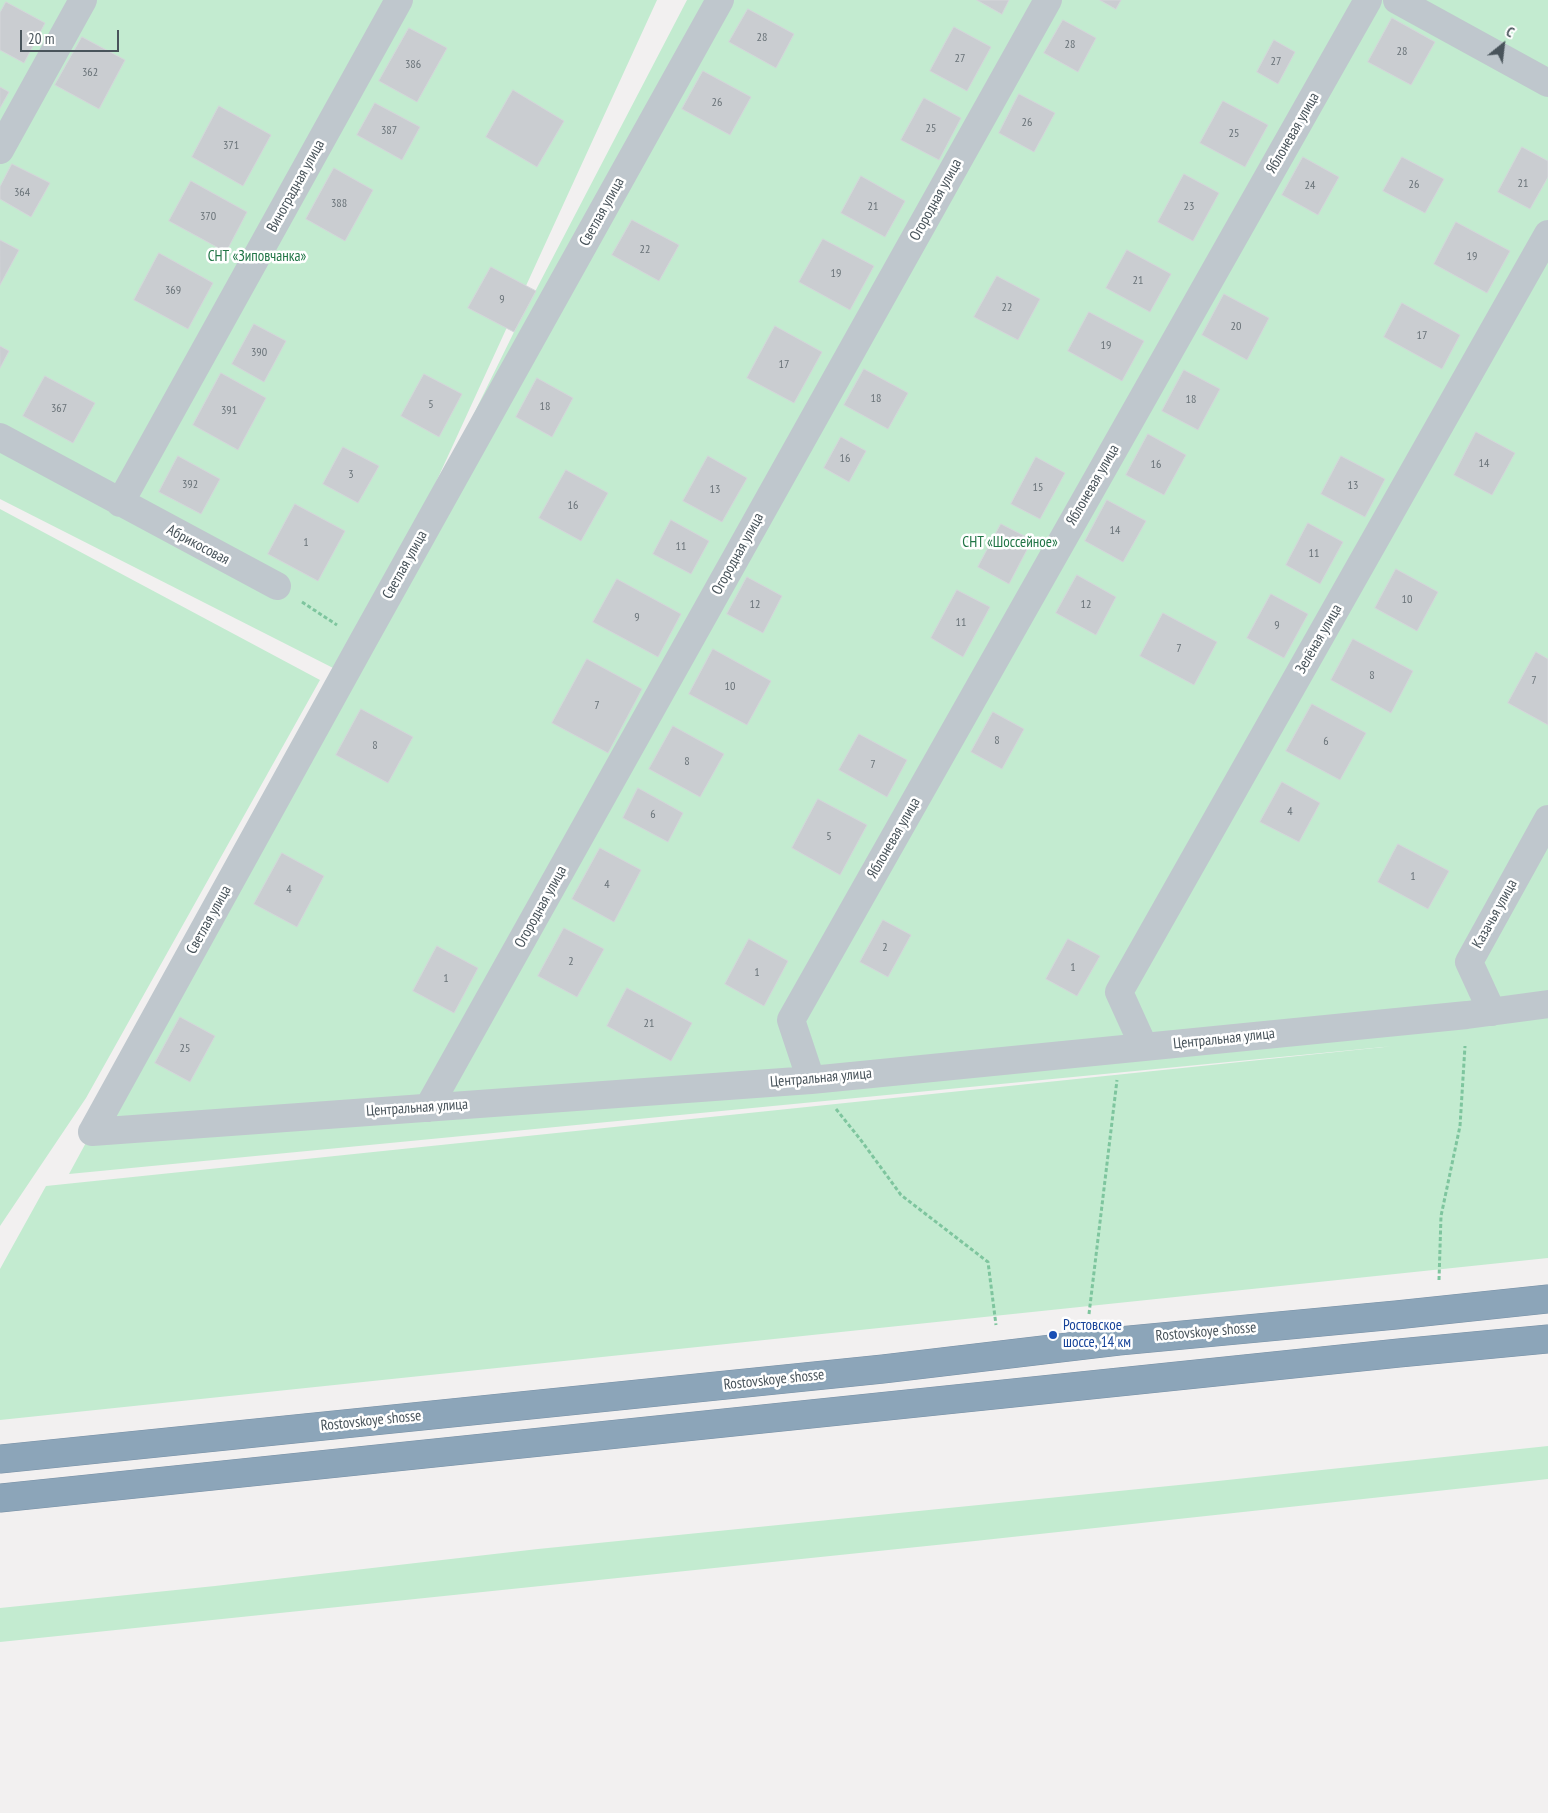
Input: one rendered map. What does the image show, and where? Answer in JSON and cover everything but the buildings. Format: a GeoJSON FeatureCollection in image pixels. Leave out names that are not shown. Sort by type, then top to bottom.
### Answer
{"type":"FeatureCollection","features":[{"type":"Feature","properties":{"kind":"highway","name":"Rostovskoye shosse"},"geometry":{"type":"LineString","coordinates":[[0,1459],[883,1369],[1118,1341],[1548,1299]]}},
{"type":"Feature","properties":{"kind":"highway"},"geometry":{"type":"LineString","coordinates":[[0,1498],[1548,1339]]}},
{"type":"Feature","properties":{"kind":"street"},"geometry":{"type":"LineString","coordinates":[[0,150],[83,0]]}},
{"type":"Feature","properties":{"kind":"street","name":"Виноградная улица"},"geometry":{"type":"LineString","coordinates":[[120,503],[399,0]]}},
{"type":"Feature","properties":{"kind":"street","name":"Светлая улица"},"geometry":{"type":"LineString","coordinates":[[92,1132],[720,0]]}},
{"type":"Feature","properties":{"kind":"street","name":"Огородная улица"},"geometry":{"type":"LineString","coordinates":[[428,1108],[1048,0]]}},
{"type":"Feature","properties":{"kind":"street","name":"Яблоневая улица"},"geometry":{"type":"LineString","coordinates":[[811,1080],[791,1020],[1368,0]]}},
{"type":"Feature","properties":{"kind":"street"},"geometry":{"type":"LineString","coordinates":[[1397,0],[1548,83]]}},
{"type":"Feature","properties":{"kind":"street","name":"Зелёная улица"},"geometry":{"type":"LineString","coordinates":[[1132,1048],[1119,992],[1548,234]]}},
{"type":"Feature","properties":{"kind":"street","name":"Абрикосовая"},"geometry":{"type":"LineString","coordinates":[[0,437],[276,586]]}},
{"type":"Feature","properties":{"kind":"street","name":"Казачья улица"},"geometry":{"type":"LineString","coordinates":[[1480,1013],[1469,962],[1548,819]]}},
{"type":"Feature","properties":{"kind":"street","name":"Центральная улица"},"geometry":{"type":"LineString","coordinates":[[92,1132],[811,1080],[1480,1013],[1548,1004]]}},
{"type":"Feature","properties":{"kind":"path"},"geometry":{"type":"LineString","coordinates":[[276,586],[363,641]]}},
{"type":"Feature","properties":{"kind":"path"},"geometry":{"type":"LineString","coordinates":[[1438,1287],[1440,1216],[1460,1126],[1480,1013]]}},
{"type":"Feature","properties":{"kind":"path"},"geometry":{"type":"LineString","coordinates":[[1088,1321],[1132,1048]]}},
{"type":"Feature","properties":{"kind":"path"},"geometry":{"type":"LineString","coordinates":[[811,1080],[860,1139],[901,1195],[988,1262],[996,1330]]}},
{"type":"Feature","properties":{"kind":"green space","name":"СНТ «Шоссейное»"},"geometry":{"type":"Polygon","coordinates":[[[0,0],[657,0],[376,613],[514,332],[687,0],[1548,0],[1548,1258],[0,1420],[0,1269],[46,1186],[1394,1046],[69,1174],[341,672],[0,499],[0,0]]]}},
{"type":"Feature","properties":{"kind":"green space"},"geometry":{"type":"Polygon","coordinates":[[[0,509],[320,680],[86,1098],[0,1226],[0,509]]]}},
{"type":"Feature","properties":{"kind":"green space"},"geometry":{"type":"Polygon","coordinates":[[[1548,1446],[1548,1479],[975,1541],[0,1642],[0,1608],[215,1586],[538,1549],[1548,1446]]]}},
{"type":"Feature","properties":{"kind":"place","name":"Ростовское шоссе, 14 км"},"geometry":{"type":"Point","coordinates":[1053,1335]}},
{"type":"Feature","properties":{"kind":"park label","name":"СНТ «Зиповчанка»"},"geometry":{"type":"Point","coordinates":[257,257]}}]}
